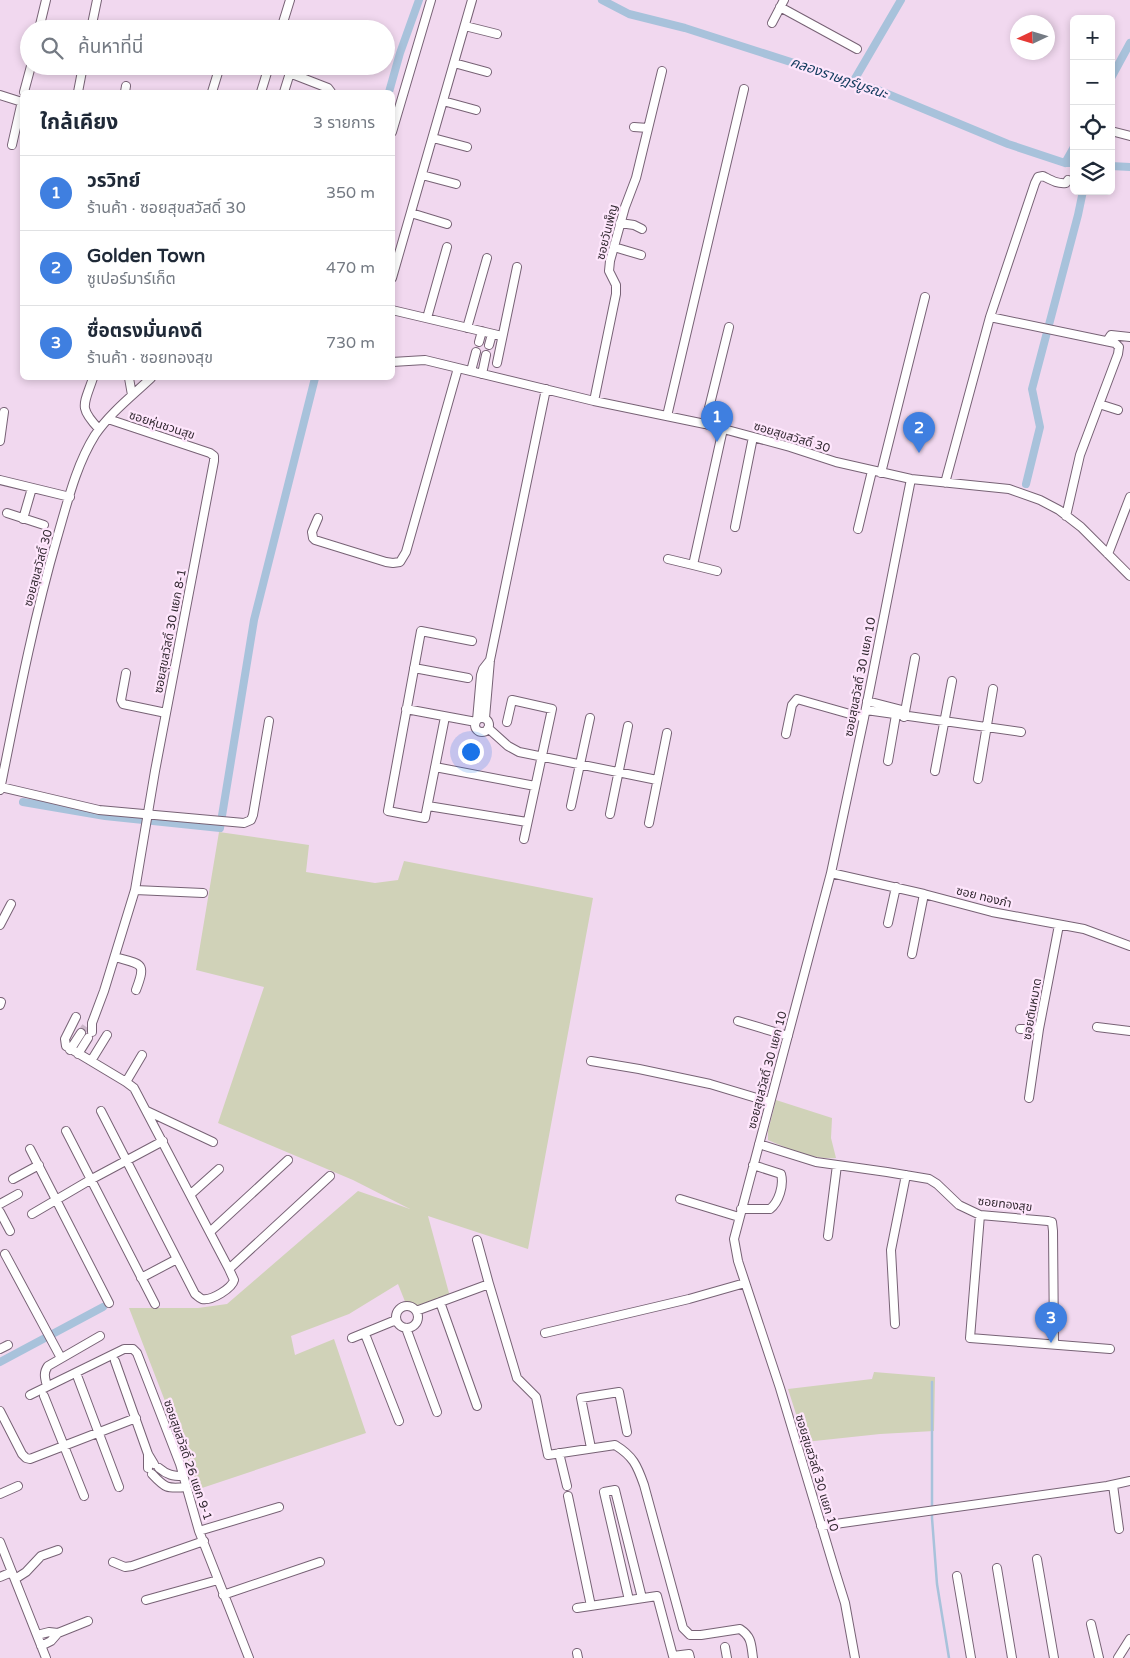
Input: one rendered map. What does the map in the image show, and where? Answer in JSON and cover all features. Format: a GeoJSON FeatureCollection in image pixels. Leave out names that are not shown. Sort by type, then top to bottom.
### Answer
{"type":"FeatureCollection","features":[{"type":"Feature","properties":{"kind":"street"},"geometry":{"type":"LineString","coordinates":[[42,20],[46,0]]}},
{"type":"Feature","properties":{"kind":"street"},"geometry":{"type":"LineString","coordinates":[[93,20],[98,0]]}},
{"type":"Feature","properties":{"kind":"street"},"geometry":{"type":"LineString","coordinates":[[284,20],[290,0]]}},
{"type":"Feature","properties":{"kind":"street"},"geometry":{"type":"LineString","coordinates":[[395,122],[431,0]]}},
{"type":"Feature","properties":{"kind":"street"},"geometry":{"type":"LineString","coordinates":[[395,268],[472,0]]}},
{"type":"Feature","properties":{"kind":"street"},"geometry":{"type":"LineString","coordinates":[[772,23],[782,4],[857,49]]}},
{"type":"Feature","properties":{"kind":"street"},"geometry":{"type":"LineString","coordinates":[[465,26],[497,34]]}},
{"type":"Feature","properties":{"kind":"street"},"geometry":{"type":"LineString","coordinates":[[454,63],[487,72]]}},
{"type":"Feature","properties":{"kind":"street","name":"ซอยวันเพ็ญ"},"geometry":{"type":"LineString","coordinates":[[594,401],[616,294],[616,285],[609,271],[626,201],[636,178],[662,71]]}},
{"type":"Feature","properties":{"kind":"street"},"geometry":{"type":"LineString","coordinates":[[25,90],[29,75]]}},
{"type":"Feature","properties":{"kind":"street"},"geometry":{"type":"LineString","coordinates":[[78,90],[81,75]]}},
{"type":"Feature","properties":{"kind":"street"},"geometry":{"type":"LineString","coordinates":[[213,90],[217,75]]}},
{"type":"Feature","properties":{"kind":"street"},"geometry":{"type":"LineString","coordinates":[[261,90],[266,75]]}},
{"type":"Feature","properties":{"kind":"street"},"geometry":{"type":"LineString","coordinates":[[285,90],[291,75]]}},
{"type":"Feature","properties":{"kind":"street"},"geometry":{"type":"LineString","coordinates":[[295,75],[330,90]]}},
{"type":"Feature","properties":{"kind":"street"},"geometry":{"type":"LineString","coordinates":[[667,416],[744,89]]}},
{"type":"Feature","properties":{"kind":"street"},"geometry":{"type":"LineString","coordinates":[[0,96],[20,101]]}},
{"type":"Feature","properties":{"kind":"street"},"geometry":{"type":"LineString","coordinates":[[443,101],[476,110]]}},
{"type":"Feature","properties":{"kind":"street"},"geometry":{"type":"LineString","coordinates":[[12,145],[20,111]]}},
{"type":"Feature","properties":{"kind":"street"},"geometry":{"type":"LineString","coordinates":[[634,127],[648,128]]}},
{"type":"Feature","properties":{"kind":"street"},"geometry":{"type":"LineString","coordinates":[[1115,132],[1130,136]]}},
{"type":"Feature","properties":{"kind":"street"},"geometry":{"type":"LineString","coordinates":[[433,138],[467,147]]}},
{"type":"Feature","properties":{"kind":"street"},"geometry":{"type":"LineString","coordinates":[[422,175],[456,184]]}},
{"type":"Feature","properties":{"kind":"street"},"geometry":{"type":"LineString","coordinates":[[945,483],[990,317],[1035,183],[1038,177],[1043,176],[1060,184],[1066,183],[1068,180]]}},
{"type":"Feature","properties":{"kind":"street"},"geometry":{"type":"LineString","coordinates":[[411,213],[447,224]]}},
{"type":"Feature","properties":{"kind":"street"},"geometry":{"type":"LineString","coordinates":[[620,223],[634,225],[642,230]]}},
{"type":"Feature","properties":{"kind":"street"},"geometry":{"type":"LineString","coordinates":[[427,318],[447,247]]}},
{"type":"Feature","properties":{"kind":"street"},"geometry":{"type":"LineString","coordinates":[[614,247],[641,255]]}},
{"type":"Feature","properties":{"kind":"street"},"geometry":{"type":"LineString","coordinates":[[467,328],[487,258]]}},
{"type":"Feature","properties":{"kind":"street"},"geometry":{"type":"LineString","coordinates":[[497,363],[517,266]]}},
{"type":"Feature","properties":{"kind":"street"},"geometry":{"type":"LineString","coordinates":[[881,473],[926,297]]}},
{"type":"Feature","properties":{"kind":"street"},"geometry":{"type":"LineString","coordinates":[[395,311],[502,336]]}},
{"type":"Feature","properties":{"kind":"street"},"geometry":{"type":"LineString","coordinates":[[990,317],[1108,341],[1115,343],[1119,347],[1080,455],[1066,516]]}},
{"type":"Feature","properties":{"kind":"street"},"geometry":{"type":"LineString","coordinates":[[705,424],[729,326]]}},
{"type":"Feature","properties":{"kind":"street"},"geometry":{"type":"LineString","coordinates":[[479,342],[482,331]]}},
{"type":"Feature","properties":{"kind":"street"},"geometry":{"type":"LineString","coordinates":[[489,344],[492,334]]}},
{"type":"Feature","properties":{"kind":"street"},"geometry":{"type":"LineString","coordinates":[[1108,341],[1111,335],[1130,337]]}},
{"type":"Feature","properties":{"kind":"street"},"geometry":{"type":"LineString","coordinates":[[471,371],[476,352]]}},
{"type":"Feature","properties":{"kind":"street"},"geometry":{"type":"LineString","coordinates":[[482,374],[486,355]]}},
{"type":"Feature","properties":{"kind":"street","name":"ซอยสุขสวัสดิ์ 30"},"geometry":{"type":"LineString","coordinates":[[395,362],[425,360],[594,401],[705,424],[881,473],[911,479],[1009,490],[1040,500],[1066,516],[1081,527],[1130,576]]}},
{"type":"Feature","properties":{"kind":"street"},"geometry":{"type":"LineString","coordinates":[[318,518],[312,532],[315,540],[386,562],[400,562],[406,552],[458,368]]}},
{"type":"Feature","properties":{"kind":"street"},"geometry":{"type":"LineString","coordinates":[[92,380],[84,407],[86,416],[99,429]]}},
{"type":"Feature","properties":{"kind":"street"},"geometry":{"type":"LineString","coordinates":[[128,380],[132,396]]}},
{"type":"Feature","properties":{"kind":"street"},"geometry":{"type":"LineString","coordinates":[[138,380],[141,387]]}},
{"type":"Feature","properties":{"kind":"street","name":"ซอยสุขสวัสดิ์ 30"},"geometry":{"type":"LineString","coordinates":[[0,788],[45,581],[70,497],[87,451],[99,429],[149,380]]}},
{"type":"Feature","properties":{"kind":"street"},"geometry":{"type":"LineString","coordinates":[[488,728],[481,731],[476,728],[479,720],[481,676],[483,668],[490,660],[546,389]]}},
{"type":"Feature","properties":{"kind":"street"},"geometry":{"type":"LineString","coordinates":[[1099,404],[1118,410]]}},
{"type":"Feature","properties":{"kind":"street"},"geometry":{"type":"LineString","coordinates":[[0,441],[4,412]]}},
{"type":"Feature","properties":{"kind":"street","name":"ซอยหุ่นชวนสุข"},"geometry":{"type":"LineString","coordinates":[[108,419],[210,453]]}},
{"type":"Feature","properties":{"kind":"street"},"geometry":{"type":"LineString","coordinates":[[694,565],[723,429]]}},
{"type":"Feature","properties":{"kind":"street"},"geometry":{"type":"LineString","coordinates":[[735,527],[753,437]]}},
{"type":"Feature","properties":{"kind":"street","name":"ซอยสุขสวัสดิ์ 30 แยก 8-1"},"geometry":{"type":"LineString","coordinates":[[86,1027],[115,958],[135,890],[146,820],[214,461],[214,456],[210,453]]}},
{"type":"Feature","properties":{"kind":"street"},"geometry":{"type":"LineString","coordinates":[[858,529],[872,470]]}},
{"type":"Feature","properties":{"kind":"street","name":"ซอยสุขสวัสดิ์ 30 แยก 10"},"geometry":{"type":"LineString","coordinates":[[855,1658],[845,1604],[780,1388],[735,1248],[736,1230],[740,1213],[831,873],[865,714],[911,479]]}},
{"type":"Feature","properties":{"kind":"street"},"geometry":{"type":"LineString","coordinates":[[0,480],[70,497]]}},
{"type":"Feature","properties":{"kind":"street"},"geometry":{"type":"LineString","coordinates":[[23,518],[32,488]]}},
{"type":"Feature","properties":{"kind":"street"},"geometry":{"type":"LineString","coordinates":[[1108,554],[1130,497]]}},
{"type":"Feature","properties":{"kind":"street"},"geometry":{"type":"LineString","coordinates":[[7,513],[44,526]]}},
{"type":"Feature","properties":{"kind":"street"},"geometry":{"type":"LineString","coordinates":[[668,558],[717,571]]}},
{"type":"Feature","properties":{"kind":"street"},"geometry":{"type":"LineString","coordinates":[[445,717],[425,818],[388,811],[421,631],[472,642]]}},
{"type":"Feature","properties":{"kind":"street"},"geometry":{"type":"LineString","coordinates":[[907,715],[915,658]]}},
{"type":"Feature","properties":{"kind":"street"},"geometry":{"type":"LineString","coordinates":[[414,668],[468,678]]}},
{"type":"Feature","properties":{"kind":"street"},"geometry":{"type":"LineString","coordinates":[[126,673],[121,700],[122,704],[166,714]]}},
{"type":"Feature","properties":{"kind":"street"},"geometry":{"type":"LineString","coordinates":[[935,771],[952,681]]}},
{"type":"Feature","properties":{"kind":"street"},"geometry":{"type":"LineString","coordinates":[[978,779],[993,688]]}},
{"type":"Feature","properties":{"kind":"street"},"geometry":{"type":"LineString","coordinates":[[786,734],[792,704],[797,699],[865,714],[896,712]]}},
{"type":"Feature","properties":{"kind":"street"},"geometry":{"type":"LineString","coordinates":[[507,722],[512,700],[552,709],[524,839]]}},
{"type":"Feature","properties":{"kind":"street"},"geometry":{"type":"LineString","coordinates":[[867,701],[907,715],[1021,732]]}},
{"type":"Feature","properties":{"kind":"street"},"geometry":{"type":"LineString","coordinates":[[406,709],[445,717],[489,722],[488,728]]}},
{"type":"Feature","properties":{"kind":"street"},"geometry":{"type":"LineString","coordinates":[[888,761],[896,712]]}},
{"type":"Feature","properties":{"kind":"street"},"geometry":{"type":"LineString","coordinates":[[571,806],[590,718]]}},
{"type":"Feature","properties":{"kind":"street"},"geometry":{"type":"LineString","coordinates":[[0,788],[146,820],[210,820],[244,823],[251,820],[269,721]]}},
{"type":"Feature","properties":{"kind":"street"},"geometry":{"type":"LineString","coordinates":[[610,814],[628,726]]}},
{"type":"Feature","properties":{"kind":"street"},"geometry":{"type":"LineString","coordinates":[[488,728],[512,749],[542,757],[657,780]]}},
{"type":"Feature","properties":{"kind":"street"},"geometry":{"type":"LineString","coordinates":[[648,822],[667,733]]}},
{"type":"Feature","properties":{"kind":"street"},"geometry":{"type":"LineString","coordinates":[[435,767],[535,786]]}},
{"type":"Feature","properties":{"kind":"street"},"geometry":{"type":"LineString","coordinates":[[428,806],[528,822]]}},
{"type":"Feature","properties":{"kind":"street","name":"ซอย ทองภํา"},"geometry":{"type":"LineString","coordinates":[[831,873],[896,887],[992,912],[1093,931],[1130,946]]}},
{"type":"Feature","properties":{"kind":"street"},"geometry":{"type":"LineString","coordinates":[[888,923],[896,887]]}},
{"type":"Feature","properties":{"kind":"street"},"geometry":{"type":"LineString","coordinates":[[135,890],[203,893]]}},
{"type":"Feature","properties":{"kind":"street"},"geometry":{"type":"LineString","coordinates":[[912,954],[924,894]]}},
{"type":"Feature","properties":{"kind":"street"},"geometry":{"type":"LineString","coordinates":[[0,925],[11,904]]}},
{"type":"Feature","properties":{"kind":"street","name":"ซอยตันหมาด"},"geometry":{"type":"LineString","coordinates":[[1029,1098],[1039,1029],[1059,925]]}},
{"type":"Feature","properties":{"kind":"street"},"geometry":{"type":"LineString","coordinates":[[115,958],[139,965],[142,968],[136,990]]}},
{"type":"Feature","properties":{"kind":"street"},"geometry":{"type":"LineString","coordinates":[[76,1016],[65,1039],[66,1046],[134,1088],[211,1231],[234,1280],[231,1287],[209,1299],[200,1298],[195,1294],[100,1111]]}},
{"type":"Feature","properties":{"kind":"street"},"geometry":{"type":"LineString","coordinates":[[738,1021],[788,1036]]}},
{"type":"Feature","properties":{"kind":"street"},"geometry":{"type":"LineString","coordinates":[[70,1050],[86,1027],[90,1035],[78,1054]]}},
{"type":"Feature","properties":{"kind":"street"},"geometry":{"type":"LineString","coordinates":[[1097,1027],[1130,1031]]}},
{"type":"Feature","properties":{"kind":"street"},"geometry":{"type":"LineString","coordinates":[[1020,1029],[1039,1029]]}},
{"type":"Feature","properties":{"kind":"street"},"geometry":{"type":"LineString","coordinates":[[91,1061],[107,1035]]}},
{"type":"Feature","properties":{"kind":"street"},"geometry":{"type":"LineString","coordinates":[[126,1082],[142,1055]]}},
{"type":"Feature","properties":{"kind":"street"},"geometry":{"type":"LineString","coordinates":[[591,1061],[710,1084],[770,1102]]}},
{"type":"Feature","properties":{"kind":"street"},"geometry":{"type":"LineString","coordinates":[[146,1111],[213,1142]]}},
{"type":"Feature","properties":{"kind":"street"},"geometry":{"type":"LineString","coordinates":[[66,1132],[155,1304]]}},
{"type":"Feature","properties":{"kind":"street"},"geometry":{"type":"LineString","coordinates":[[32,1214],[163,1141]]}},
{"type":"Feature","properties":{"kind":"street","name":"ซอยทองสุข"},"geometry":{"type":"LineString","coordinates":[[759,1144],[798,1158],[929,1179],[966,1210],[980,1215],[1052,1222],[1054,1344]]}},
{"type":"Feature","properties":{"kind":"street"},"geometry":{"type":"LineString","coordinates":[[30,1149],[109,1304]]}},
{"type":"Feature","properties":{"kind":"street"},"geometry":{"type":"LineString","coordinates":[[211,1231],[288,1160]]}},
{"type":"Feature","properties":{"kind":"street"},"geometry":{"type":"LineString","coordinates":[[12,1179],[38,1165]]}},
{"type":"Feature","properties":{"kind":"street"},"geometry":{"type":"LineString","coordinates":[[680,1199],[740,1213],[770,1209],[773,1207],[779,1194],[782,1184],[781,1174],[753,1165]]}},
{"type":"Feature","properties":{"kind":"street"},"geometry":{"type":"LineString","coordinates":[[828,1236],[837,1165]]}},
{"type":"Feature","properties":{"kind":"street"},"geometry":{"type":"LineString","coordinates":[[191,1194],[219,1168]]}},
{"type":"Feature","properties":{"kind":"street"},"geometry":{"type":"LineString","coordinates":[[895,1324],[891,1250],[906,1175]]}},
{"type":"Feature","properties":{"kind":"street"},"geometry":{"type":"LineString","coordinates":[[229,1268],[330,1176]]}},
{"type":"Feature","properties":{"kind":"street"},"geometry":{"type":"LineString","coordinates":[[0,1204],[18,1194]]}},
{"type":"Feature","properties":{"kind":"street"},"geometry":{"type":"LineString","coordinates":[[0,1212],[10,1231]]}},
{"type":"Feature","properties":{"kind":"street"},"geometry":{"type":"LineString","coordinates":[[980,1215],[970,1338],[1110,1349]]}},
{"type":"Feature","properties":{"kind":"street"},"geometry":{"type":"LineString","coordinates":[[477,1240],[517,1378],[536,1397],[548,1455],[615,1445],[628,1453],[638,1466],[644,1485],[683,1628],[690,1635],[740,1629],[747,1634],[753,1658]]}},
{"type":"Feature","properties":{"kind":"street"},"geometry":{"type":"LineString","coordinates":[[6,1254],[60,1358]]}},
{"type":"Feature","properties":{"kind":"street"},"geometry":{"type":"LineString","coordinates":[[141,1278],[177,1259]]}},
{"type":"Feature","properties":{"kind":"street"},"geometry":{"type":"LineString","coordinates":[[545,1333],[689,1299],[746,1283]]}},
{"type":"Feature","properties":{"kind":"street"},"geometry":{"type":"LineString","coordinates":[[416,1311],[489,1284]]}},
{"type":"Feature","properties":{"kind":"street"},"geometry":{"type":"LineString","coordinates":[[440,1302],[477,1406]]}},
{"type":"Feature","properties":{"kind":"street"},"geometry":{"type":"LineString","coordinates":[[404,1306],[411,1306],[416,1311],[418,1321],[413,1326],[406,1328],[400,1326],[396,1320],[396,1313],[404,1306]]}},
{"type":"Feature","properties":{"kind":"street"},"geometry":{"type":"LineString","coordinates":[[352,1338],[396,1320]]}},
{"type":"Feature","properties":{"kind":"street"},"geometry":{"type":"LineString","coordinates":[[406,1328],[437,1412]]}},
{"type":"Feature","properties":{"kind":"street"},"geometry":{"type":"LineString","coordinates":[[365,1334],[398,1422]]}},
{"type":"Feature","properties":{"kind":"street"},"geometry":{"type":"LineString","coordinates":[[47,1386],[45,1371],[48,1366],[100,1336]]}},
{"type":"Feature","properties":{"kind":"street"},"geometry":{"type":"LineString","coordinates":[[0,1349],[8,1345]]}},
{"type":"Feature","properties":{"kind":"street","name":"ซอยสุขสวัสดิ์ 26 แยก 9-1"},"geometry":{"type":"LineString","coordinates":[[30,1395],[124,1349],[133,1349],[137,1353],[183,1476],[223,1595],[249,1658]]}},
{"type":"Feature","properties":{"kind":"street"},"geometry":{"type":"LineString","coordinates":[[115,1360],[148,1454],[156,1469],[158,1481],[167,1488],[186,1487]]}},
{"type":"Feature","properties":{"kind":"street"},"geometry":{"type":"LineString","coordinates":[[78,1378],[119,1487]]}},
{"type":"Feature","properties":{"kind":"street"},"geometry":{"type":"LineString","coordinates":[[591,1448],[581,1398],[619,1392],[627,1432]]}},
{"type":"Feature","properties":{"kind":"street"},"geometry":{"type":"LineString","coordinates":[[44,1396],[84,1496]]}},
{"type":"Feature","properties":{"kind":"street"},"geometry":{"type":"LineString","coordinates":[[1,1415],[26,1458],[36,1457],[136,1418]]}},
{"type":"Feature","properties":{"kind":"street"},"geometry":{"type":"LineString","coordinates":[[559,1453],[567,1486]]}},
{"type":"Feature","properties":{"kind":"street"},"geometry":{"type":"LineString","coordinates":[[156,1469],[172,1476],[183,1476]]}},
{"type":"Feature","properties":{"kind":"street"},"geometry":{"type":"LineString","coordinates":[[822,1526],[1113,1485],[1130,1481]]}},
{"type":"Feature","properties":{"kind":"street"},"geometry":{"type":"LineString","coordinates":[[1113,1485],[1119,1529]]}},
{"type":"Feature","properties":{"kind":"street"},"geometry":{"type":"LineString","coordinates":[[0,1494],[18,1486]]}},
{"type":"Feature","properties":{"kind":"street"},"geometry":{"type":"LineString","coordinates":[[629,1600],[604,1492],[615,1490],[642,1598]]}},
{"type":"Feature","properties":{"kind":"street"},"geometry":{"type":"LineString","coordinates":[[568,1496],[591,1606]]}},
{"type":"Feature","properties":{"kind":"street"},"geometry":{"type":"LineString","coordinates":[[200,1531],[279,1507]]}},
{"type":"Feature","properties":{"kind":"street"},"geometry":{"type":"LineString","coordinates":[[0,1542],[46,1658]]}},
{"type":"Feature","properties":{"kind":"street"},"geometry":{"type":"LineString","coordinates":[[113,1562],[125,1567],[132,1566],[204,1542]]}},
{"type":"Feature","properties":{"kind":"street"},"geometry":{"type":"LineString","coordinates":[[0,1577],[26,1572],[41,1556],[58,1550]]}},
{"type":"Feature","properties":{"kind":"street"},"geometry":{"type":"LineString","coordinates":[[1037,1560],[1054,1658]]}},
{"type":"Feature","properties":{"kind":"street"},"geometry":{"type":"LineString","coordinates":[[223,1595],[320,1562]]}},
{"type":"Feature","properties":{"kind":"street"},"geometry":{"type":"LineString","coordinates":[[997,1568],[1012,1658]]}},
{"type":"Feature","properties":{"kind":"street"},"geometry":{"type":"LineString","coordinates":[[956,1576],[971,1658]]}},
{"type":"Feature","properties":{"kind":"street"},"geometry":{"type":"LineString","coordinates":[[146,1600],[218,1580]]}},
{"type":"Feature","properties":{"kind":"street"},"geometry":{"type":"LineString","coordinates":[[578,1608],[657,1596],[673,1656],[689,1654],[690,1658]]}},
{"type":"Feature","properties":{"kind":"street"},"geometry":{"type":"LineString","coordinates":[[41,1646],[52,1641],[58,1633],[88,1620]]}},
{"type":"Feature","properties":{"kind":"street"},"geometry":{"type":"LineString","coordinates":[[1091,1624],[1100,1658]]}},
{"type":"Feature","properties":{"kind":"street"},"geometry":{"type":"LineString","coordinates":[[37,1635],[49,1632],[58,1633]]}},
{"type":"Feature","properties":{"kind":"street"},"geometry":{"type":"LineString","coordinates":[[1118,1658],[1130,1639]]}},
{"type":"Feature","properties":{"kind":"street"},"geometry":{"type":"LineString","coordinates":[[725,1646],[727,1658]]}},
{"type":"Feature","properties":{"kind":"green space"},"geometry":{"type":"Polygon","coordinates":[[[219,832],[309,845],[306,872],[375,883],[398,880],[404,861],[593,898],[528,1249],[428,1216],[451,1296],[418,1308],[406,1304],[398,1284],[349,1314],[291,1336],[295,1355],[334,1339],[366,1433],[199,1489],[129,1308],[198,1308],[227,1304],[358,1191],[410,1209],[353,1180],[218,1123],[264,987],[196,970],[219,832]]]}},
{"type":"Feature","properties":{"kind":"green space"},"geometry":{"type":"Polygon","coordinates":[[[776,1100],[832,1118],[831,1138],[836,1158],[809,1156],[768,1140],[768,1131],[776,1100]]]}},
{"type":"Feature","properties":{"kind":"green space"},"geometry":{"type":"Polygon","coordinates":[[[874,1372],[935,1377],[934,1431],[880,1434],[805,1442],[788,1389],[872,1379],[874,1372]]]}},
{"type":"Feature","properties":{"kind":"waterway"},"geometry":{"type":"LineString","coordinates":[[395,71],[419,0]]}},
{"type":"Feature","properties":{"kind":"waterway","name":"คลองราษฎร์บูรณะ"},"geometry":{"type":"LineString","coordinates":[[602,0],[629,14],[685,28],[878,90],[1008,144],[1070,163]]}},
{"type":"Feature","properties":{"kind":"waterway"},"geometry":{"type":"LineString","coordinates":[[853,82],[901,0]]}},
{"type":"Feature","properties":{"kind":"waterway"},"geometry":{"type":"LineString","coordinates":[[1115,71],[1130,43]]}},
{"type":"Feature","properties":{"kind":"waterway"},"geometry":{"type":"LineString","coordinates":[[390,90],[394,75]]}},
{"type":"Feature","properties":{"kind":"waterway"},"geometry":{"type":"LineString","coordinates":[[1065,163],[1072,150]]}},
{"type":"Feature","properties":{"kind":"waterway","name":"คลองราษฎร์บูรณะ"},"geometry":{"type":"LineString","coordinates":[[1115,166],[1130,167]]}},
{"type":"Feature","properties":{"kind":"waterway"},"geometry":{"type":"LineString","coordinates":[[1026,484],[1040,427],[1032,389],[1082,195]]}},
{"type":"Feature","properties":{"kind":"waterway"},"geometry":{"type":"LineString","coordinates":[[23,802],[105,816],[220,828],[254,620],[314,380]]}},
{"type":"Feature","properties":{"kind":"waterway"},"geometry":{"type":"LineString","coordinates":[[0,1362],[103,1307]]}},
{"type":"Feature","properties":{"kind":"waterway"},"geometry":{"type":"LineString","coordinates":[[932,1382],[932,1518],[937,1584],[949,1658]]}},
{"type":"Feature","properties":{"kind":"tunnel"},"geometry":{"type":"LineString","coordinates":[[81,1033],[86,1026]]}},
{"type":"Feature","properties":{"kind":"place","name":"วรวิทย์"},"geometry":{"type":"Point","coordinates":[717,442]}},
{"type":"Feature","properties":{"kind":"place","name":"Golden Town"},"geometry":{"type":"Point","coordinates":[919,453]}},
{"type":"Feature","properties":{"kind":"place","name":"ซื่อตรงมั่นคงดี"},"geometry":{"type":"Point","coordinates":[1051,1343]}}]}
